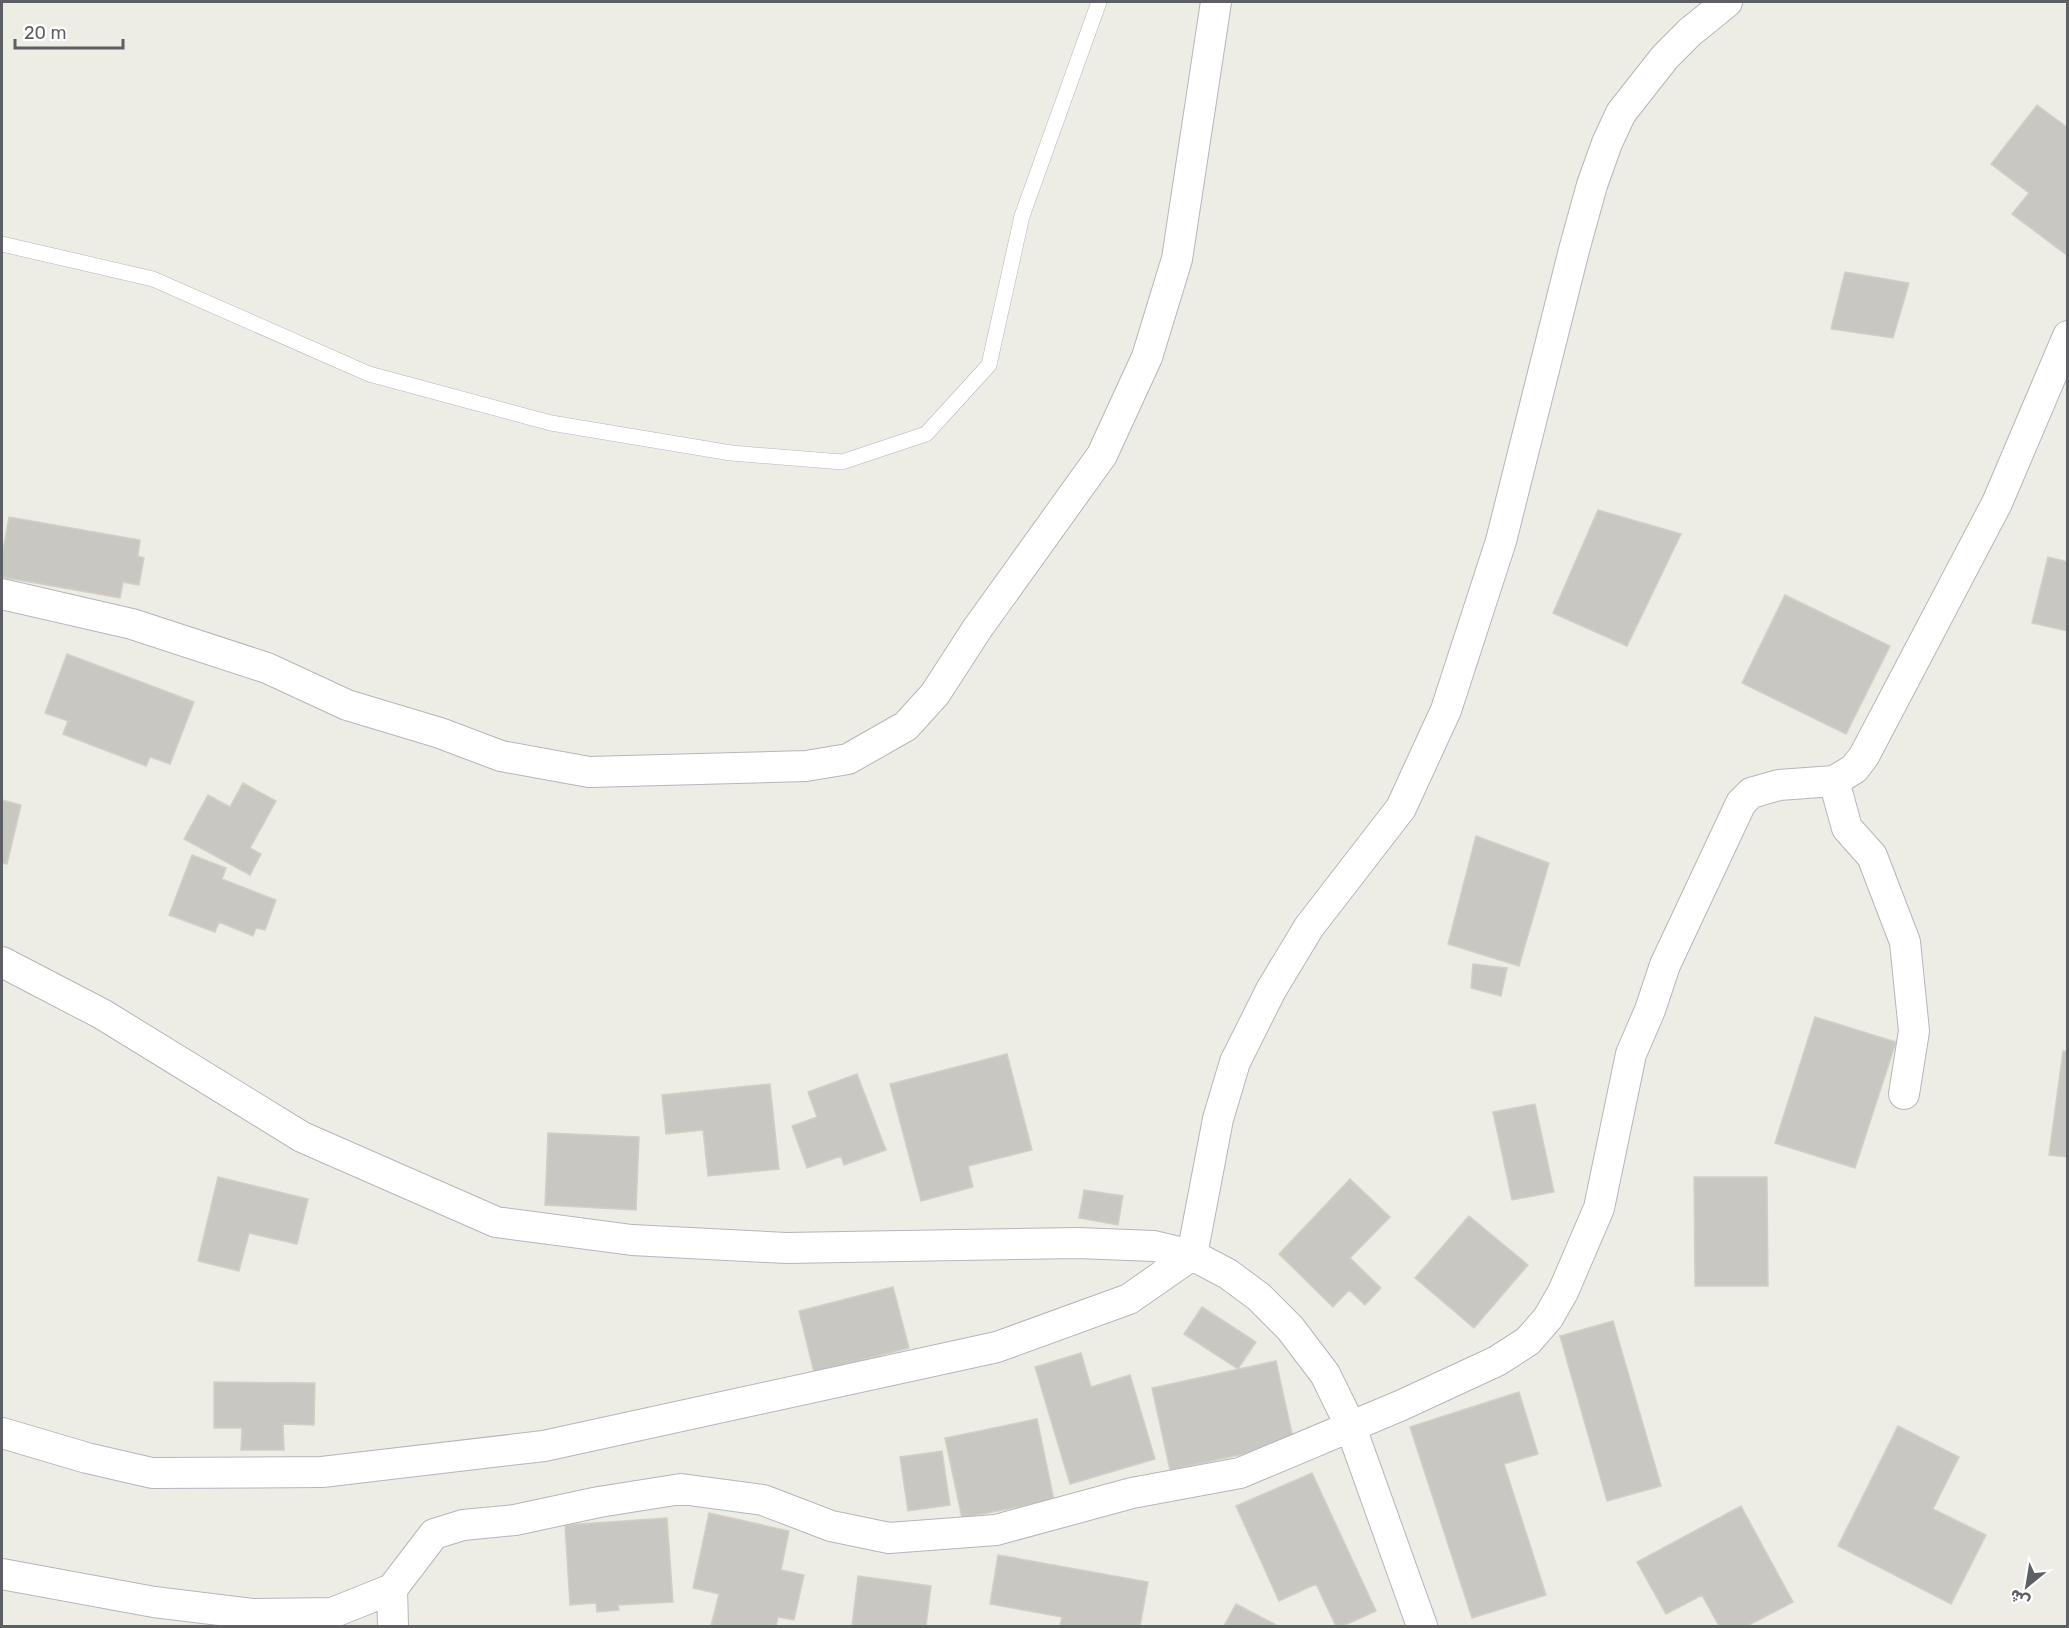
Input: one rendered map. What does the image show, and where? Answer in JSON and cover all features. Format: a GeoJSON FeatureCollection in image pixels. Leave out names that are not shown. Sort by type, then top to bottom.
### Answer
{"type":"FeatureCollection","features":[{"type":"Feature","properties":{"kind":"street"},"geometry":{"type":"LineString","coordinates":[[2,594],[132,624],[267,668],[347,705],[440,733],[501,756],[589,772],[806,766],[848,759],[906,726],[935,694],[977,629],[1102,455],[1148,357],[1177,259],[1216,2]]}},
{"type":"Feature","properties":{"kind":"street"},"geometry":{"type":"LineString","coordinates":[[2,1433],[87,1458],[152,1473],[322,1472],[543,1446],[998,1347],[1129,1299],[1192,1255],[1218,1119],[1236,1062],[1271,990],[1309,927],[1401,808],[1446,710],[1484,599],[1512,502],[1574,250],[1606,143],[1621,113],[1665,57],[1690,32],[1727,2]]}},
{"type":"Feature","properties":{"kind":"street"},"geometry":{"type":"LineString","coordinates":[[2,1574],[154,1602],[252,1614],[332,1613],[392,1589],[434,1533],[463,1525],[514,1520],[599,1502],[681,1490],[763,1500],[831,1526],[889,1538],[996,1530],[1132,1493],[1239,1473],[1497,1361],[1528,1341],[1548,1318],[1578,1262],[1599,1208],[1631,1054],[1650,1010],[1665,965],[1734,815],[1751,793],[1779,785],[1834,781],[1854,769],[1864,756],[1979,539],[2067,336]]}},
{"type":"Feature","properties":{"kind":"street"},"geometry":{"type":"LineString","coordinates":[[1834,781],[1847,828],[1872,856],[1905,942],[1914,1031],[1904,1094]]}},
{"type":"Feature","properties":{"kind":"street"},"geometry":{"type":"LineString","coordinates":[[2,962],[102,1014],[302,1137],[496,1222],[632,1240],[786,1248],[1078,1243],[1154,1246],[1192,1255],[1228,1274],[1259,1297],[1290,1328],[1325,1374],[1350,1425],[1422,1626]]}},
{"type":"Feature","properties":{"kind":"street"},"geometry":{"type":"LineString","coordinates":[[392,1589],[393,1626]]}},
{"type":"Feature","properties":{"kind":"lane"},"geometry":{"type":"LineString","coordinates":[[2,244],[153,279],[369,374],[551,423],[731,453],[842,462],[926,434],[989,365],[1022,216],[1099,2]]}},
{"type":"Feature","properties":{"kind":"building"},"geometry":{"type":"Polygon","coordinates":[[[2037,105],[2068,128],[2068,256],[2012,214],[2029,193],[1991,164],[2037,105]]]}},
{"type":"Feature","properties":{"kind":"building"},"geometry":{"type":"Polygon","coordinates":[[[1845,272],[1909,283],[1893,338],[1831,329],[1845,272]]]}},
{"type":"Feature","properties":{"kind":"building"},"geometry":{"type":"Polygon","coordinates":[[[1598,510],[1681,534],[1627,646],[1553,613],[1598,510]]]}},
{"type":"Feature","properties":{"kind":"building"},"geometry":{"type":"Polygon","coordinates":[[[9,517],[140,540],[138,556],[144,558],[139,585],[123,582],[120,598],[2,577],[2,556],[9,517]]]}},
{"type":"Feature","properties":{"kind":"building"},"geometry":{"type":"Polygon","coordinates":[[[2048,557],[2068,562],[2068,631],[2032,623],[2048,557]]]}},
{"type":"Feature","properties":{"kind":"building"},"geometry":{"type":"Polygon","coordinates":[[[1785,595],[1890,646],[1846,734],[1742,683],[1785,595]]]}},
{"type":"Feature","properties":{"kind":"building"},"geometry":{"type":"Polygon","coordinates":[[[67,654],[194,702],[170,764],[150,757],[146,766],[63,734],[68,721],[45,713],[67,654]]]}},
{"type":"Feature","properties":{"kind":"building"},"geometry":{"type":"Polygon","coordinates":[[[243,783],[276,801],[250,848],[261,854],[250,875],[184,839],[208,795],[230,807],[243,783]]]}},
{"type":"Feature","properties":{"kind":"building"},"geometry":{"type":"Polygon","coordinates":[[[2,800],[21,805],[7,864],[2,863],[2,800]]]}},
{"type":"Feature","properties":{"kind":"building"},"geometry":{"type":"Polygon","coordinates":[[[1476,836],[1549,863],[1519,966],[1448,944],[1476,836]]]}},
{"type":"Feature","properties":{"kind":"building"},"geometry":{"type":"Polygon","coordinates":[[[192,855],[226,868],[222,879],[276,900],[265,930],[256,928],[253,936],[219,922],[215,932],[169,915],[192,855]]]}},
{"type":"Feature","properties":{"kind":"building"},"geometry":{"type":"Polygon","coordinates":[[[1473,964],[1507,968],[1501,996],[1471,988],[1473,964]]]}},
{"type":"Feature","properties":{"kind":"building"},"geometry":{"type":"Polygon","coordinates":[[[1815,1017],[1896,1042],[1855,1168],[1775,1143],[1815,1017]]]}},
{"type":"Feature","properties":{"kind":"building"},"geometry":{"type":"Polygon","coordinates":[[[2063,1051],[2068,1051],[2068,1157],[2049,1155],[2063,1051]]]}},
{"type":"Feature","properties":{"kind":"building"},"geometry":{"type":"Polygon","coordinates":[[[1007,1054],[1032,1150],[968,1166],[973,1187],[921,1201],[890,1084],[1007,1054]]]}},
{"type":"Feature","properties":{"kind":"building"},"geometry":{"type":"Polygon","coordinates":[[[857,1074],[886,1150],[844,1165],[841,1156],[807,1168],[792,1126],[817,1117],[808,1092],[857,1074]]]}},
{"type":"Feature","properties":{"kind":"building"},"geometry":{"type":"Polygon","coordinates":[[[770,1084],[779,1169],[708,1176],[703,1130],[666,1134],[662,1095],[770,1084]]]}},
{"type":"Feature","properties":{"kind":"building"},"geometry":{"type":"Polygon","coordinates":[[[1535,1104],[1554,1192],[1512,1200],[1493,1112],[1535,1104]]]}},
{"type":"Feature","properties":{"kind":"building"},"geometry":{"type":"Polygon","coordinates":[[[548,1133],[639,1137],[636,1210],[545,1205],[548,1133]]]}},
{"type":"Feature","properties":{"kind":"building"},"geometry":{"type":"Polygon","coordinates":[[[218,1177],[308,1199],[297,1244],[249,1233],[239,1271],[198,1261],[218,1177]]]}},
{"type":"Feature","properties":{"kind":"building"},"geometry":{"type":"Polygon","coordinates":[[[1694,1177],[1767,1177],[1768,1286],[1695,1286],[1694,1177]]]}},
{"type":"Feature","properties":{"kind":"building"},"geometry":{"type":"Polygon","coordinates":[[[1350,1179],[1390,1217],[1350,1258],[1381,1288],[1365,1305],[1349,1290],[1333,1307],[1279,1254],[1350,1179]]]}},
{"type":"Feature","properties":{"kind":"building"},"geometry":{"type":"Polygon","coordinates":[[[1084,1190],[1123,1196],[1118,1225],[1079,1218],[1084,1190]]]}},
{"type":"Feature","properties":{"kind":"building"},"geometry":{"type":"Polygon","coordinates":[[[1469,1216],[1528,1265],[1474,1328],[1415,1278],[1469,1216]]]}},
{"type":"Feature","properties":{"kind":"building"},"geometry":{"type":"Polygon","coordinates":[[[893,1287],[909,1348],[814,1372],[799,1311],[893,1287]]]}},
{"type":"Feature","properties":{"kind":"building"},"geometry":{"type":"Polygon","coordinates":[[[1202,1307],[1256,1342],[1238,1369],[1184,1334],[1202,1307]]]}},
{"type":"Feature","properties":{"kind":"building"},"geometry":{"type":"Polygon","coordinates":[[[1613,1321],[1661,1486],[1607,1501],[1560,1336],[1613,1321]]]}},
{"type":"Feature","properties":{"kind":"building"},"geometry":{"type":"Polygon","coordinates":[[[1081,1353],[1091,1387],[1130,1375],[1155,1459],[1070,1484],[1035,1367],[1081,1353]]]}},
{"type":"Feature","properties":{"kind":"building"},"geometry":{"type":"Polygon","coordinates":[[[1276,1361],[1294,1443],[1170,1470],[1152,1388],[1276,1361]]]}},
{"type":"Feature","properties":{"kind":"building"},"geometry":{"type":"Polygon","coordinates":[[[214,1382],[315,1383],[314,1425],[283,1424],[284,1450],[241,1450],[242,1428],[214,1428],[214,1382]]]}},
{"type":"Feature","properties":{"kind":"building"},"geometry":{"type":"Polygon","coordinates":[[[1519,1392],[1538,1454],[1504,1464],[1546,1595],[1472,1618],[1410,1427],[1519,1392]]]}},
{"type":"Feature","properties":{"kind":"building"},"geometry":{"type":"Polygon","coordinates":[[[1037,1419],[1054,1500],[962,1518],[945,1438],[1037,1419]]]}},
{"type":"Feature","properties":{"kind":"building"},"geometry":{"type":"Polygon","coordinates":[[[1898,1426],[1959,1457],[1933,1509],[1986,1535],[1951,1604],[1838,1546],[1898,1426]]]}},
{"type":"Feature","properties":{"kind":"building"},"geometry":{"type":"Polygon","coordinates":[[[942,1451],[950,1505],[908,1511],[900,1457],[942,1451]]]}},
{"type":"Feature","properties":{"kind":"building"},"geometry":{"type":"Polygon","coordinates":[[[1312,1473],[1376,1611],[1343,1626],[1336,1626],[1316,1584],[1279,1601],[1236,1506],[1312,1473]]]}},
{"type":"Feature","properties":{"kind":"building"},"geometry":{"type":"Polygon","coordinates":[[[1741,1506],[1793,1602],[1747,1626],[1719,1626],[1702,1595],[1666,1614],[1637,1562],[1741,1506]]]}},
{"type":"Feature","properties":{"kind":"building"},"geometry":{"type":"Polygon","coordinates":[[[709,1513],[789,1531],[781,1570],[804,1575],[794,1620],[778,1617],[776,1626],[711,1626],[719,1594],[693,1588],[709,1513]]]}},
{"type":"Feature","properties":{"kind":"building"},"geometry":{"type":"Polygon","coordinates":[[[667,1518],[673,1602],[618,1605],[619,1610],[597,1612],[596,1603],[570,1605],[565,1525],[667,1518]]]}},
{"type":"Feature","properties":{"kind":"building"},"geometry":{"type":"Polygon","coordinates":[[[998,1555],[1148,1582],[1140,1626],[1060,1626],[1062,1617],[990,1604],[998,1555]]]}},
{"type":"Feature","properties":{"kind":"building"},"geometry":{"type":"Polygon","coordinates":[[[858,1576],[931,1586],[926,1626],[852,1626],[858,1576]]]}},
{"type":"Feature","properties":{"kind":"building"},"geometry":{"type":"Polygon","coordinates":[[[1236,1604],[1278,1626],[1224,1626],[1236,1604]]]}}]}
